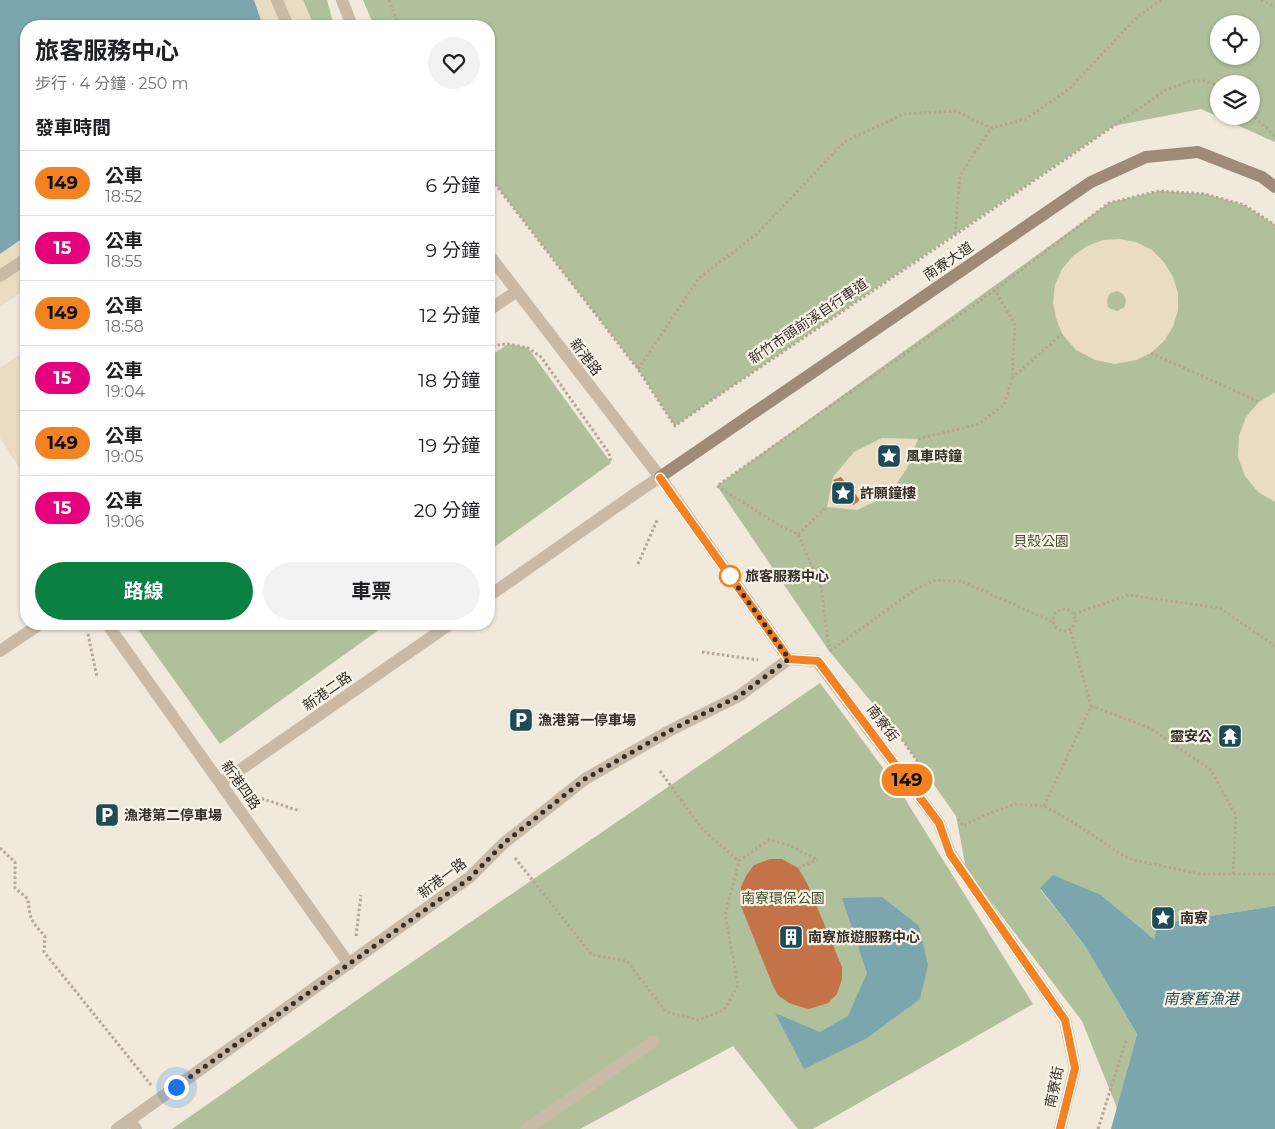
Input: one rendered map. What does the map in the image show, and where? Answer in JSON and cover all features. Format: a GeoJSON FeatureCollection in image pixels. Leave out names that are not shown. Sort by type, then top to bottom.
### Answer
{"type":"FeatureCollection","features":[{"type":"Feature","properties":{"kind":"street"},"geometry":{"type":"LineString","coordinates":[[277,0],[285,20]]}},
{"type":"Feature","properties":{"kind":"street"},"geometry":{"type":"LineString","coordinates":[[342,0],[350,20]]}},
{"type":"Feature","properties":{"kind":"street","name":"南寮大道"},"geometry":{"type":"LineString","coordinates":[[660,478],[1091,182],[1146,158],[1198,152],[1262,177],[1275,187]]}},
{"type":"Feature","properties":{"kind":"street"},"geometry":{"type":"LineString","coordinates":[[0,276],[20,263]]}},
{"type":"Feature","properties":{"kind":"street","name":"新港路"},"geometry":{"type":"LineString","coordinates":[[495,263],[660,478]]}},
{"type":"Feature","properties":{"kind":"street"},"geometry":{"type":"LineString","coordinates":[[495,306],[516,291]]}},
{"type":"Feature","properties":{"kind":"street"},"geometry":{"type":"LineString","coordinates":[[495,592],[628,498],[660,478],[789,659]]}},
{"type":"Feature","properties":{"kind":"street"},"geometry":{"type":"LineString","coordinates":[[0,651],[31,630]]}},
{"type":"Feature","properties":{"kind":"street","name":"新港四路"},"geometry":{"type":"LineString","coordinates":[[112,630],[349,964]]}},
{"type":"Feature","properties":{"kind":"street","name":"新港二路"},"geometry":{"type":"LineString","coordinates":[[221,783],[441,630]]}},
{"type":"Feature","properties":{"kind":"street","name":"新港一路"},"geometry":{"type":"LineString","coordinates":[[117,1129],[133,1124],[349,964],[470,878],[504,843],[585,779],[671,730],[739,696],[789,659]]}},
{"type":"Feature","properties":{"kind":"street","name":"南寮街"},"geometry":{"type":"LineString","coordinates":[[789,659],[818,661],[939,823],[950,854],[1065,1020],[1075,1068],[1060,1129]]}},
{"type":"Feature","properties":{"kind":"street"},"geometry":{"type":"LineString","coordinates":[[526,1129],[653,1042]]}},
{"type":"Feature","properties":{"kind":"path"},"geometry":{"type":"LineString","coordinates":[[389,0],[397,20]]}},
{"type":"Feature","properties":{"kind":"path"},"geometry":{"type":"LineString","coordinates":[[638,369],[699,278],[758,233],[844,142],[904,114],[956,111],[991,128],[1026,119],[1070,88],[1137,16],[1161,0]]}},
{"type":"Feature","properties":{"kind":"path"},"geometry":{"type":"LineString","coordinates":[[1261,0],[1275,7]]}},
{"type":"Feature","properties":{"kind":"path","name":"新竹市頭前溪自行車道"},"geometry":{"type":"LineString","coordinates":[[495,184],[638,369],[676,426],[714,398],[1166,90],[1190,81],[1210,83]]}},
{"type":"Feature","properties":{"kind":"path"},"geometry":{"type":"LineString","coordinates":[[1260,122],[1275,136]]}},
{"type":"Feature","properties":{"kind":"path"},"geometry":{"type":"LineString","coordinates":[[955,235],[960,175],[991,128]]}},
{"type":"Feature","properties":{"kind":"path"},"geometry":{"type":"LineString","coordinates":[[1053,622],[1055,615],[1060,610],[1068,609],[1075,617],[1073,627],[1063,631],[1057,628],[1053,622],[961,580],[936,580],[916,589],[829,652],[821,587],[798,534],[782,527],[717,486],[995,290],[1109,203],[1159,191],[1205,194],[1244,205],[1275,225]]}},
{"type":"Feature","properties":{"kind":"path"},"geometry":{"type":"LineString","coordinates":[[918,439],[979,424],[1004,405],[1012,378],[1015,325],[995,290]]}},
{"type":"Feature","properties":{"kind":"path"},"geometry":{"type":"LineString","coordinates":[[1012,378],[1062,334]]}},
{"type":"Feature","properties":{"kind":"path"},"geometry":{"type":"LineString","coordinates":[[495,346],[508,344],[528,348],[541,357],[609,454],[611,463]]}},
{"type":"Feature","properties":{"kind":"path"},"geometry":{"type":"LineString","coordinates":[[1151,353],[1259,402]]}},
{"type":"Feature","properties":{"kind":"path"},"geometry":{"type":"LineString","coordinates":[[798,534],[828,507]]}},
{"type":"Feature","properties":{"kind":"path"},"geometry":{"type":"LineString","coordinates":[[638,564],[658,518]]}},
{"type":"Feature","properties":{"kind":"path"},"geometry":{"type":"LineString","coordinates":[[1074,614],[1128,596],[1220,608],[1275,646]]}},
{"type":"Feature","properties":{"kind":"path"},"geometry":{"type":"LineString","coordinates":[[1044,806],[1091,706],[1070,629]]}},
{"type":"Feature","properties":{"kind":"path"},"geometry":{"type":"LineString","coordinates":[[88,634],[96,677]]}},
{"type":"Feature","properties":{"kind":"path"},"geometry":{"type":"LineString","coordinates":[[702,652],[765,662]]}},
{"type":"Feature","properties":{"kind":"path"},"geometry":{"type":"LineString","coordinates":[[1091,706],[1150,728],[1211,770],[1236,816],[1234,874]]}},
{"type":"Feature","properties":{"kind":"path"},"geometry":{"type":"LineString","coordinates":[[660,771],[702,829],[739,860]]}},
{"type":"Feature","properties":{"kind":"path"},"geometry":{"type":"LineString","coordinates":[[257,797],[300,811]]}},
{"type":"Feature","properties":{"kind":"path"},"geometry":{"type":"LineString","coordinates":[[963,826],[1015,804],[1044,806],[1129,859],[1200,874],[1275,874]]}},
{"type":"Feature","properties":{"kind":"path"},"geometry":{"type":"LineString","coordinates":[[504,843],[592,955],[627,961],[666,1012],[699,1020],[724,1010],[738,985],[725,915],[739,860],[770,840],[789,844],[817,860],[798,868]]}},
{"type":"Feature","properties":{"kind":"path"},"geometry":{"type":"LineString","coordinates":[[0,848],[15,862],[15,888],[28,899],[29,913],[33,924],[45,936],[44,952],[153,1088]]}},
{"type":"Feature","properties":{"kind":"path"},"geometry":{"type":"LineString","coordinates":[[356,937],[361,895]]}},
{"type":"Feature","properties":{"kind":"path"},"geometry":{"type":"LineString","coordinates":[[1098,1129],[1126,1040]]}},
{"type":"Feature","properties":{"kind":"green space"},"geometry":{"type":"Polygon","coordinates":[[[303,0],[327,0],[332,20],[311,20],[303,0]]]}},
{"type":"Feature","properties":{"kind":"green space"},"geometry":{"type":"Polygon","coordinates":[[[363,0],[1275,0],[1275,142],[1237,125],[1260,125],[1260,75],[1210,75],[1210,113],[1201,109],[1113,126],[675,426],[638,369],[495,184],[495,20],[371,20],[363,0]]]}},
{"type":"Feature","properties":{"kind":"green space","name":"貝殼公園"},"geometry":{"type":"Polygon","coordinates":[[[1159,191],[1205,194],[1244,205],[1275,225],[1275,906],[1158,924],[1154,939],[1101,895],[1040,889],[1085,946],[1137,1034],[1117,1108],[1082,1021],[966,869],[956,816],[899,735],[829,651],[717,486],[1109,203],[1159,191]]]}},
{"type":"Feature","properties":{"kind":"green space"},"geometry":{"type":"Polygon","coordinates":[[[508,344],[528,348],[611,463],[495,547],[495,353],[508,344]]]}},
{"type":"Feature","properties":{"kind":"green space"},"geometry":{"type":"Polygon","coordinates":[[[138,630],[379,630],[220,744],[138,630]]]}},
{"type":"Feature","properties":{"kind":"green space","name":"南寮環保公園"},"geometry":{"type":"Polygon","coordinates":[[[820,683],[900,791],[1033,1004],[813,1129],[798,1129],[733,1046],[580,1129],[172,1129],[377,986],[820,683]]]}},
{"type":"Feature","properties":{"kind":"shaded area"},"geometry":{"type":"Polygon","coordinates":[[[254,0],[303,0],[311,20],[261,20],[254,0]]]}},
{"type":"Feature","properties":{"kind":"shaded area"},"geometry":{"type":"Polygon","coordinates":[[[1120,239],[1136,242],[1152,250],[1164,262],[1173,277],[1178,293],[1178,310],[1173,327],[1164,341],[1151,353],[1136,360],[1115,364],[1095,360],[1076,350],[1062,334],[1053,302],[1055,285],[1062,269],[1073,256],[1087,246],[1103,240],[1120,239]],[[1117,291],[1111,293],[1107,301],[1108,307],[1117,311],[1123,308],[1126,300],[1123,294],[1117,291]]]}},
{"type":"Feature","properties":{"kind":"shaded area"},"geometry":{"type":"Polygon","coordinates":[[[20,240],[20,293],[0,307],[0,254],[20,240]]]}},
{"type":"Feature","properties":{"kind":"shaded area"},"geometry":{"type":"Polygon","coordinates":[[[20,354],[20,469],[0,438],[0,368],[20,354]]]}},
{"type":"Feature","properties":{"kind":"shaded area"},"geometry":{"type":"Polygon","coordinates":[[[1275,392],[1275,502],[1258,492],[1245,476],[1238,457],[1239,436],[1246,417],[1259,402],[1275,392]]]}},
{"type":"Feature","properties":{"kind":"shaded area"},"geometry":{"type":"Polygon","coordinates":[[[882,438],[918,439],[907,468],[889,495],[857,510],[827,507],[833,477],[854,452],[882,438]],[[841,477],[834,480],[854,505],[860,500],[841,477]]]}},
{"type":"Feature","properties":{"kind":"water"},"geometry":{"type":"Polygon","coordinates":[[[0,0],[254,0],[261,20],[20,20],[20,240],[0,254],[0,0]]]}},
{"type":"Feature","properties":{"kind":"water","name":"南寮舊漁港"},"geometry":{"type":"Polygon","coordinates":[[[1053,875],[1101,895],[1154,939],[1158,924],[1275,906],[1275,1129],[1111,1129],[1137,1034],[1085,946],[1040,888],[1053,875]]]}},
{"type":"Feature","properties":{"kind":"water"},"geometry":{"type":"Polygon","coordinates":[[[882,897],[919,926],[928,965],[920,999],[867,1038],[804,1069],[775,1013],[820,1032],[848,1016],[867,973],[842,898],[882,897]]]}},
{"type":"Feature","properties":{"kind":"building"},"geometry":{"type":"Polygon","coordinates":[[[841,477],[860,500],[853,505],[833,480],[841,477]]]}},
{"type":"Feature","properties":{"kind":"building","name":"南寮旅遊服務中心"},"geometry":{"type":"Polygon","coordinates":[[[770,859],[782,859],[798,868],[807,883],[842,967],[842,979],[837,994],[828,1003],[809,1009],[798,1006],[789,1003],[778,995],[773,986],[741,906],[741,887],[746,876],[754,865],[770,859]]]}},
{"type":"Feature","properties":{"kind":"bus line","name":"149"},"geometry":{"type":"LineString","coordinates":[[660,478],[789,659],[818,661],[939,823],[950,854],[1065,1020],[1075,1068],[1060,1129]]}},
{"type":"Feature","properties":{"kind":"place","name":"風車時鐘"},"geometry":{"type":"Point","coordinates":[889,456]}},
{"type":"Feature","properties":{"kind":"place","name":"許願鐘樓"},"geometry":{"type":"Point","coordinates":[843,493]}},
{"type":"Feature","properties":{"kind":"place","name":"旅客服務中心"},"geometry":{"type":"Point","coordinates":[730,576]}},
{"type":"Feature","properties":{"kind":"place","name":"漁港第一停車場"},"geometry":{"type":"Point","coordinates":[521,720]}},
{"type":"Feature","properties":{"kind":"place","name":"靈安公"},"geometry":{"type":"Point","coordinates":[1230,736]}},
{"type":"Feature","properties":{"kind":"place","name":"漁港第二停車場"},"geometry":{"type":"Point","coordinates":[107,815]}},
{"type":"Feature","properties":{"kind":"place","name":"南寮"},"geometry":{"type":"Point","coordinates":[1163,918]}},
{"type":"Feature","properties":{"kind":"place","name":"南寮旅遊服務中心"},"geometry":{"type":"Point","coordinates":[791,937]}},
{"type":"Feature","properties":{"kind":"route"},"geometry":{"type":"LineString","coordinates":[[176,1087],[470,878],[504,843],[585,779],[671,730],[739,696],[789,659],[725,569],[730,576]]}}]}
